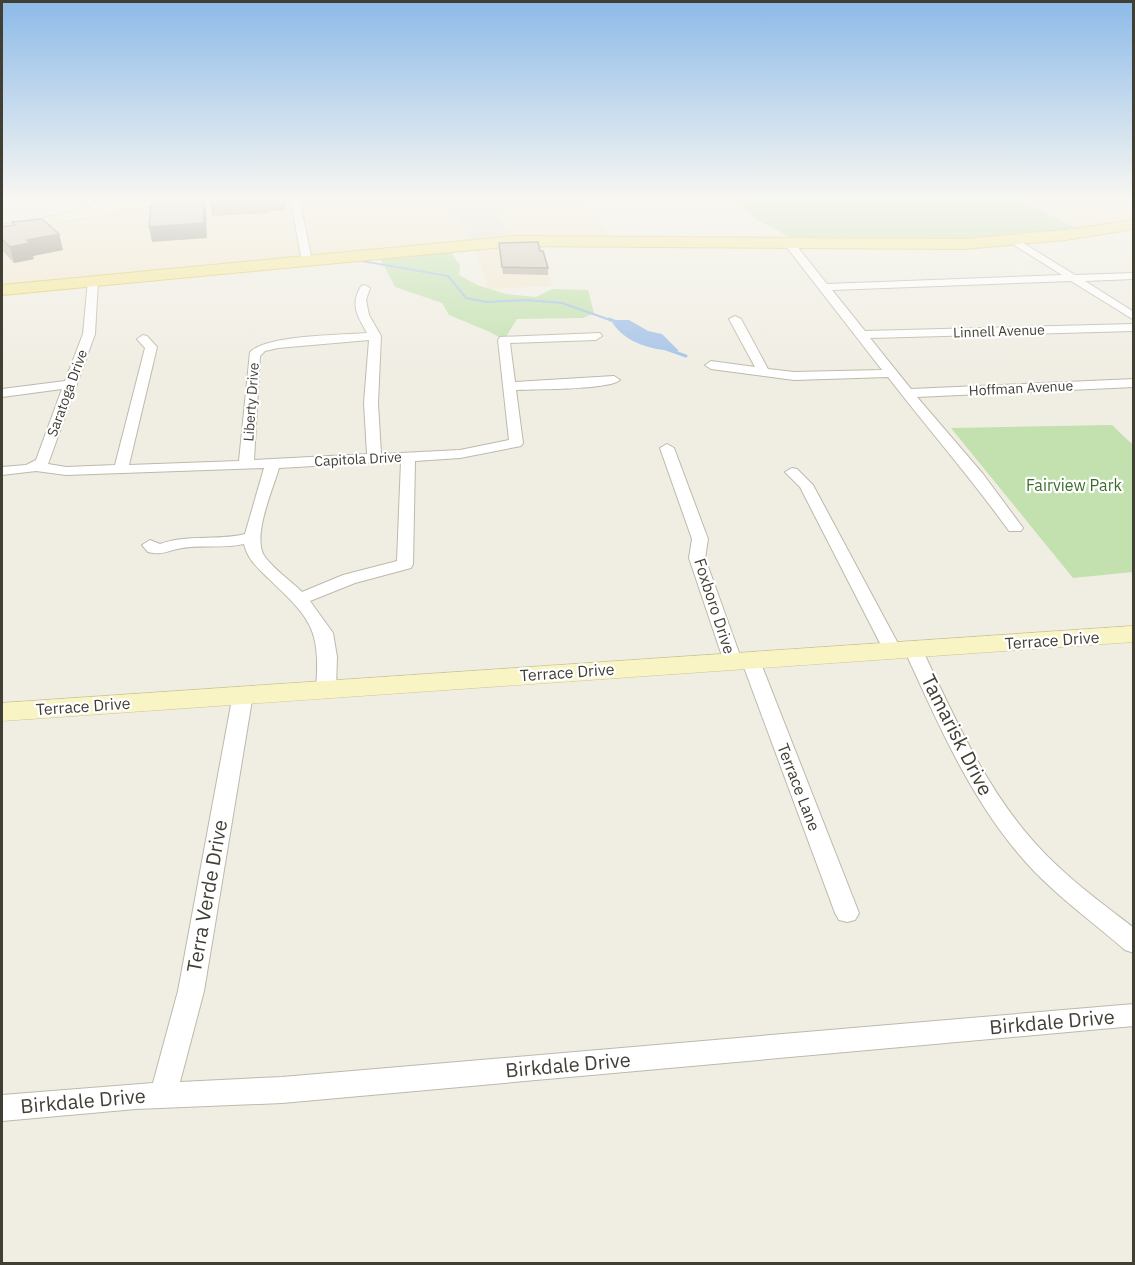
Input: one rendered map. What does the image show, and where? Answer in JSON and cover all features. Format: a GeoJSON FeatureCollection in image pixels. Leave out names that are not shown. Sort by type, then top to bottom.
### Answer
{"type":"FeatureCollection","features":[{"type":"Feature","properties":{"kind":"main road"},"geometry":{"type":"LineString","coordinates":[[2,290],[362,256]]}},
{"type":"Feature","properties":{"kind":"street"},"geometry":{"type":"LineString","coordinates":[[306,256],[307,261]]}},
{"type":"Feature","properties":{"kind":"street"},"geometry":{"type":"LineString","coordinates":[[800,256],[938,432],[978,477],[1015,528]]}},
{"type":"Feature","properties":{"kind":"street"},"geometry":{"type":"LineString","coordinates":[[1039,256],[1134,317]]}},
{"type":"Feature","properties":{"kind":"street"},"geometry":{"type":"LineString","coordinates":[[825,287],[1134,276]]}},
{"type":"Feature","properties":{"kind":"street","name":"Saratoga Drive"},"geometry":{"type":"LineString","coordinates":[[36,467],[42,462],[89,334],[93,281]]}},
{"type":"Feature","properties":{"kind":"street"},"geometry":{"type":"LineString","coordinates":[[365,288],[360,300],[363,315],[375,336],[371,403],[374,458]]}},
{"type":"Feature","properties":{"kind":"street"},"geometry":{"type":"LineString","coordinates":[[735,319],[763,371]]}},
{"type":"Feature","properties":{"kind":"street","name":"Linnell Avenue"},"geometry":{"type":"LineString","coordinates":[[864,335],[1134,327]]}},
{"type":"Feature","properties":{"kind":"street","name":"Liberty Drive"},"geometry":{"type":"LineString","coordinates":[[246,465],[254,355],[261,348],[278,344],[375,336]]}},
{"type":"Feature","properties":{"kind":"street"},"geometry":{"type":"LineString","coordinates":[[596,336],[504,340],[509,386],[614,380]]}},
{"type":"Feature","properties":{"kind":"street"},"geometry":{"type":"LineString","coordinates":[[121,470],[151,347],[143,339]]}},
{"type":"Feature","properties":{"kind":"street"},"geometry":{"type":"LineString","coordinates":[[711,365],[814,377],[893,373]]}},
{"type":"Feature","properties":{"kind":"street","name":"Hoffman Avenue"},"geometry":{"type":"LineString","coordinates":[[909,393],[1134,383]]}},
{"type":"Feature","properties":{"kind":"street"},"geometry":{"type":"LineString","coordinates":[[2,393],[70,384]]}},
{"type":"Feature","properties":{"kind":"street","name":"Capitola Drive"},"geometry":{"type":"LineString","coordinates":[[36,467],[66,471],[121,470],[460,454],[516,443],[509,386]]}},
{"type":"Feature","properties":{"kind":"street","name":"Foxboro Drive"},"geometry":{"type":"LineString","coordinates":[[667,448],[700,539],[697,558],[742,661]]}},
{"type":"Feature","properties":{"kind":"street"},"geometry":{"type":"LineString","coordinates":[[300,599],[349,579],[405,564],[408,457]]}},
{"type":"Feature","properties":{"kind":"street"},"geometry":{"type":"LineString","coordinates":[[273,463],[253,528],[252,537],[256,557],[300,599],[324,633],[328,657],[326,688]]}},
{"type":"Feature","properties":{"kind":"street"},"geometry":{"type":"LineString","coordinates":[[2,471],[36,467]]}},
{"type":"Feature","properties":{"kind":"street","name":"Tamarisk Drive"},"geometry":{"type":"LineString","coordinates":[[792,472],[806,485],[999,815],[1049,872],[1134,943]]}},
{"type":"Feature","properties":{"kind":"street"},"geometry":{"type":"LineString","coordinates":[[150,545],[154,549],[162,549],[176,544],[232,542],[252,537]]}},
{"type":"Feature","properties":{"kind":"street","name":"Terrace Drive"},"geometry":{"type":"LineString","coordinates":[[2,712],[1134,634]]}},
{"type":"Feature","properties":{"kind":"street","name":"Terrace Lane"},"geometry":{"type":"LineString","coordinates":[[742,661],[847,913]]}},
{"type":"Feature","properties":{"kind":"street","name":"Terra Verde Drive"},"geometry":{"type":"LineString","coordinates":[[163,1095],[190,991],[243,694]]}},
{"type":"Feature","properties":{"kind":"street","name":"Birkdale Drive"},"geometry":{"type":"LineString","coordinates":[[2,1108],[163,1095],[282,1090],[1134,1015]]}},
{"type":"Feature","properties":{"kind":"shaded area"},"geometry":{"type":"Polygon","coordinates":[[[2,256],[358,256],[2,290],[2,256]]]}},
{"type":"Feature","properties":{"kind":"shaded area"},"geometry":{"type":"Polygon","coordinates":[[[478,256],[544,256],[552,286],[489,289],[478,256]]]}},
{"type":"Feature","properties":{"kind":"green space"},"geometry":{"type":"Polygon","coordinates":[[[379,256],[454,256],[460,265],[459,275],[477,285],[506,294],[536,297],[552,289],[588,290],[594,313],[583,318],[517,319],[504,340],[449,315],[442,303],[395,287],[379,256]]]}},
{"type":"Feature","properties":{"kind":"green space","name":"Fairview Park"},"geometry":{"type":"Polygon","coordinates":[[[1112,425],[1133,445],[1133,572],[1073,578],[951,428],[1112,425]]]}},
{"type":"Feature","properties":{"kind":"water"},"geometry":{"type":"Polygon","coordinates":[[[611,320],[629,320],[648,331],[662,334],[679,351],[650,347],[631,340],[616,328],[611,320]]]}},
{"type":"Feature","properties":{"kind":"building"},"geometry":{"type":"Polygon","coordinates":[[[501,256],[544,256],[548,268],[502,267],[501,256]]]}},
{"type":"Feature","properties":{"kind":"waterway"},"geometry":{"type":"LineString","coordinates":[[361,258],[362,261],[448,276],[466,298],[487,302],[527,300],[562,303],[613,321]]}},
{"type":"Feature","properties":{"kind":"waterway"},"geometry":{"type":"LineString","coordinates":[[609,319],[614,321]]}},
{"type":"Feature","properties":{"kind":"waterway"},"geometry":{"type":"LineString","coordinates":[[666,349],[686,356]]}}]}
